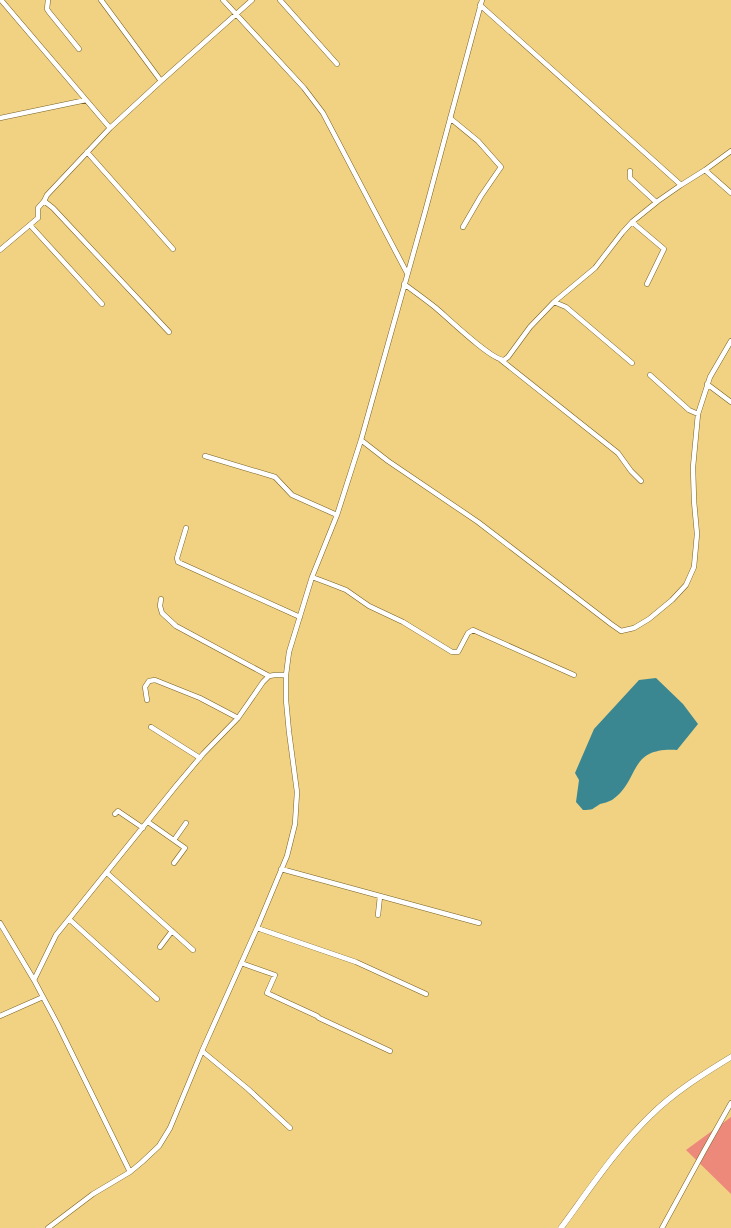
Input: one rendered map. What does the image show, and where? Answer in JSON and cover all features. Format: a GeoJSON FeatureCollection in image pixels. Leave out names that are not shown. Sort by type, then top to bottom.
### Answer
{"type":"FeatureCollection","features":[{"type":"Feature","properties":{"kind":"street"},"geometry":{"type":"LineString","coordinates":[[48,0],[47,8],[49,12],[79,49]]}},
{"type":"Feature","properties":{"kind":"street"},"geometry":{"type":"LineString","coordinates":[[101,0],[161,81]]}},
{"type":"Feature","properties":{"kind":"street"},"geometry":{"type":"LineString","coordinates":[[223,0],[300,83],[323,113],[407,273]]}},
{"type":"Feature","properties":{"kind":"street"},"geometry":{"type":"LineString","coordinates":[[0,250],[38,218],[38,208],[47,195],[110,128],[252,0]]}},
{"type":"Feature","properties":{"kind":"street"},"geometry":{"type":"LineString","coordinates":[[280,0],[336,64]]}},
{"type":"Feature","properties":{"kind":"street"},"geometry":{"type":"LineString","coordinates":[[3,1],[110,128]]}},
{"type":"Feature","properties":{"kind":"street"},"geometry":{"type":"LineString","coordinates":[[48,1228],[93,1194],[130,1172],[159,1146],[170,1128],[287,856],[295,824],[297,792],[286,700],[286,675],[289,652],[312,578],[337,515],[361,440],[481,2],[681,185]]}},
{"type":"Feature","properties":{"kind":"street"},"geometry":{"type":"LineString","coordinates":[[0,118],[86,100]]}},
{"type":"Feature","properties":{"kind":"street"},"geometry":{"type":"LineString","coordinates":[[450,118],[478,141],[501,167],[481,196],[463,227]]}},
{"type":"Feature","properties":{"kind":"street"},"geometry":{"type":"LineString","coordinates":[[501,360],[508,358],[530,327],[554,302],[595,268],[632,222],[656,202],[706,170],[731,151]]}},
{"type":"Feature","properties":{"kind":"street"},"geometry":{"type":"LineString","coordinates":[[87,152],[173,249]]}},
{"type":"Feature","properties":{"kind":"street"},"geometry":{"type":"LineString","coordinates":[[706,170],[731,193]]}},
{"type":"Feature","properties":{"kind":"street"},"geometry":{"type":"LineString","coordinates":[[630,171],[630,178],[656,202]]}},
{"type":"Feature","properties":{"kind":"street"},"geometry":{"type":"LineString","coordinates":[[44,201],[53,208],[169,332]]}},
{"type":"Feature","properties":{"kind":"street"},"geometry":{"type":"LineString","coordinates":[[632,222],[664,249],[646,284]]}},
{"type":"Feature","properties":{"kind":"street"},"geometry":{"type":"LineString","coordinates":[[30,225],[102,304]]}},
{"type":"Feature","properties":{"kind":"street"},"geometry":{"type":"LineString","coordinates":[[404,284],[436,308],[472,340],[501,360],[618,453],[641,481]]}},
{"type":"Feature","properties":{"kind":"street"},"geometry":{"type":"LineString","coordinates":[[554,302],[566,307],[632,363]]}},
{"type":"Feature","properties":{"kind":"street"},"geometry":{"type":"LineString","coordinates":[[361,440],[388,461],[478,522],[590,609],[621,631],[634,628],[649,619],[672,600],[686,585],[694,567],[697,534],[693,467],[698,414],[707,384],[731,342]]}},
{"type":"Feature","properties":{"kind":"street"},"geometry":{"type":"LineString","coordinates":[[650,374],[689,410],[698,414]]}},
{"type":"Feature","properties":{"kind":"street"},"geometry":{"type":"LineString","coordinates":[[707,384],[731,402]]}},
{"type":"Feature","properties":{"kind":"street"},"geometry":{"type":"LineString","coordinates":[[205,456],[275,477],[292,495],[337,515]]}},
{"type":"Feature","properties":{"kind":"street"},"geometry":{"type":"LineString","coordinates":[[186,528],[177,558],[178,562],[300,617]]}},
{"type":"Feature","properties":{"kind":"street"},"geometry":{"type":"LineString","coordinates":[[312,578],[328,582],[346,590],[369,606],[403,622],[452,652],[458,652],[468,633],[473,630],[574,676]]}},
{"type":"Feature","properties":{"kind":"street"},"geometry":{"type":"LineString","coordinates":[[161,599],[160,606],[162,613],[176,626],[270,676]]}},
{"type":"Feature","properties":{"kind":"street"},"geometry":{"type":"LineString","coordinates":[[34,980],[52,942],[69,919],[200,758],[238,718],[263,682],[270,676],[286,675]]}},
{"type":"Feature","properties":{"kind":"street"},"geometry":{"type":"LineString","coordinates":[[147,700],[145,687],[149,681],[155,680],[200,698],[238,718]]}},
{"type":"Feature","properties":{"kind":"street"},"geometry":{"type":"LineString","coordinates":[[151,727],[200,758]]}},
{"type":"Feature","properties":{"kind":"street"},"geometry":{"type":"LineString","coordinates":[[115,814],[118,811],[143,828]]}},
{"type":"Feature","properties":{"kind":"street"},"geometry":{"type":"LineString","coordinates":[[148,822],[185,848],[174,863]]}},
{"type":"Feature","properties":{"kind":"street"},"geometry":{"type":"LineString","coordinates":[[174,840],[186,824]]}},
{"type":"Feature","properties":{"kind":"street"},"geometry":{"type":"LineString","coordinates":[[281,869],[479,923]]}},
{"type":"Feature","properties":{"kind":"street"},"geometry":{"type":"LineString","coordinates":[[107,873],[193,950]]}},
{"type":"Feature","properties":{"kind":"street"},"geometry":{"type":"LineString","coordinates":[[378,915],[380,896]]}},
{"type":"Feature","properties":{"kind":"street"},"geometry":{"type":"LineString","coordinates":[[69,919],[156,999]]}},
{"type":"Feature","properties":{"kind":"street"},"geometry":{"type":"LineString","coordinates":[[0,923],[43,997],[130,1172]]}},
{"type":"Feature","properties":{"kind":"street"},"geometry":{"type":"LineString","coordinates":[[257,928],[356,962],[426,994]]}},
{"type":"Feature","properties":{"kind":"street"},"geometry":{"type":"LineString","coordinates":[[160,947],[172,931]]}},
{"type":"Feature","properties":{"kind":"street"},"geometry":{"type":"LineString","coordinates":[[241,963],[275,975],[267,993],[390,1051]]}},
{"type":"Feature","properties":{"kind":"street"},"geometry":{"type":"LineString","coordinates":[[0,1016],[43,997]]}},
{"type":"Feature","properties":{"kind":"street"},"geometry":{"type":"LineString","coordinates":[[202,1051],[248,1089],[290,1128]]}},
{"type":"Feature","properties":{"kind":"street"},"geometry":{"type":"LineString","coordinates":[[561,1228],[635,1131],[651,1115],[707,1072],[731,1057]]}},
{"type":"Feature","properties":{"kind":"street"},"geometry":{"type":"LineString","coordinates":[[662,1228],[731,1103]]}},
{"type":"Feature","properties":{"kind":"shaded area"},"geometry":{"type":"Polygon","coordinates":[[[731,1117],[731,1194],[686,1150],[731,1117]]]}},
{"type":"Feature","properties":{"kind":"water"},"geometry":{"type":"Polygon","coordinates":[[[656,678],[683,704],[698,724],[677,750],[661,750],[642,759],[621,792],[612,800],[600,804],[594,808],[583,810],[576,802],[579,780],[575,773],[594,729],[639,680],[656,678]]]}}]}
